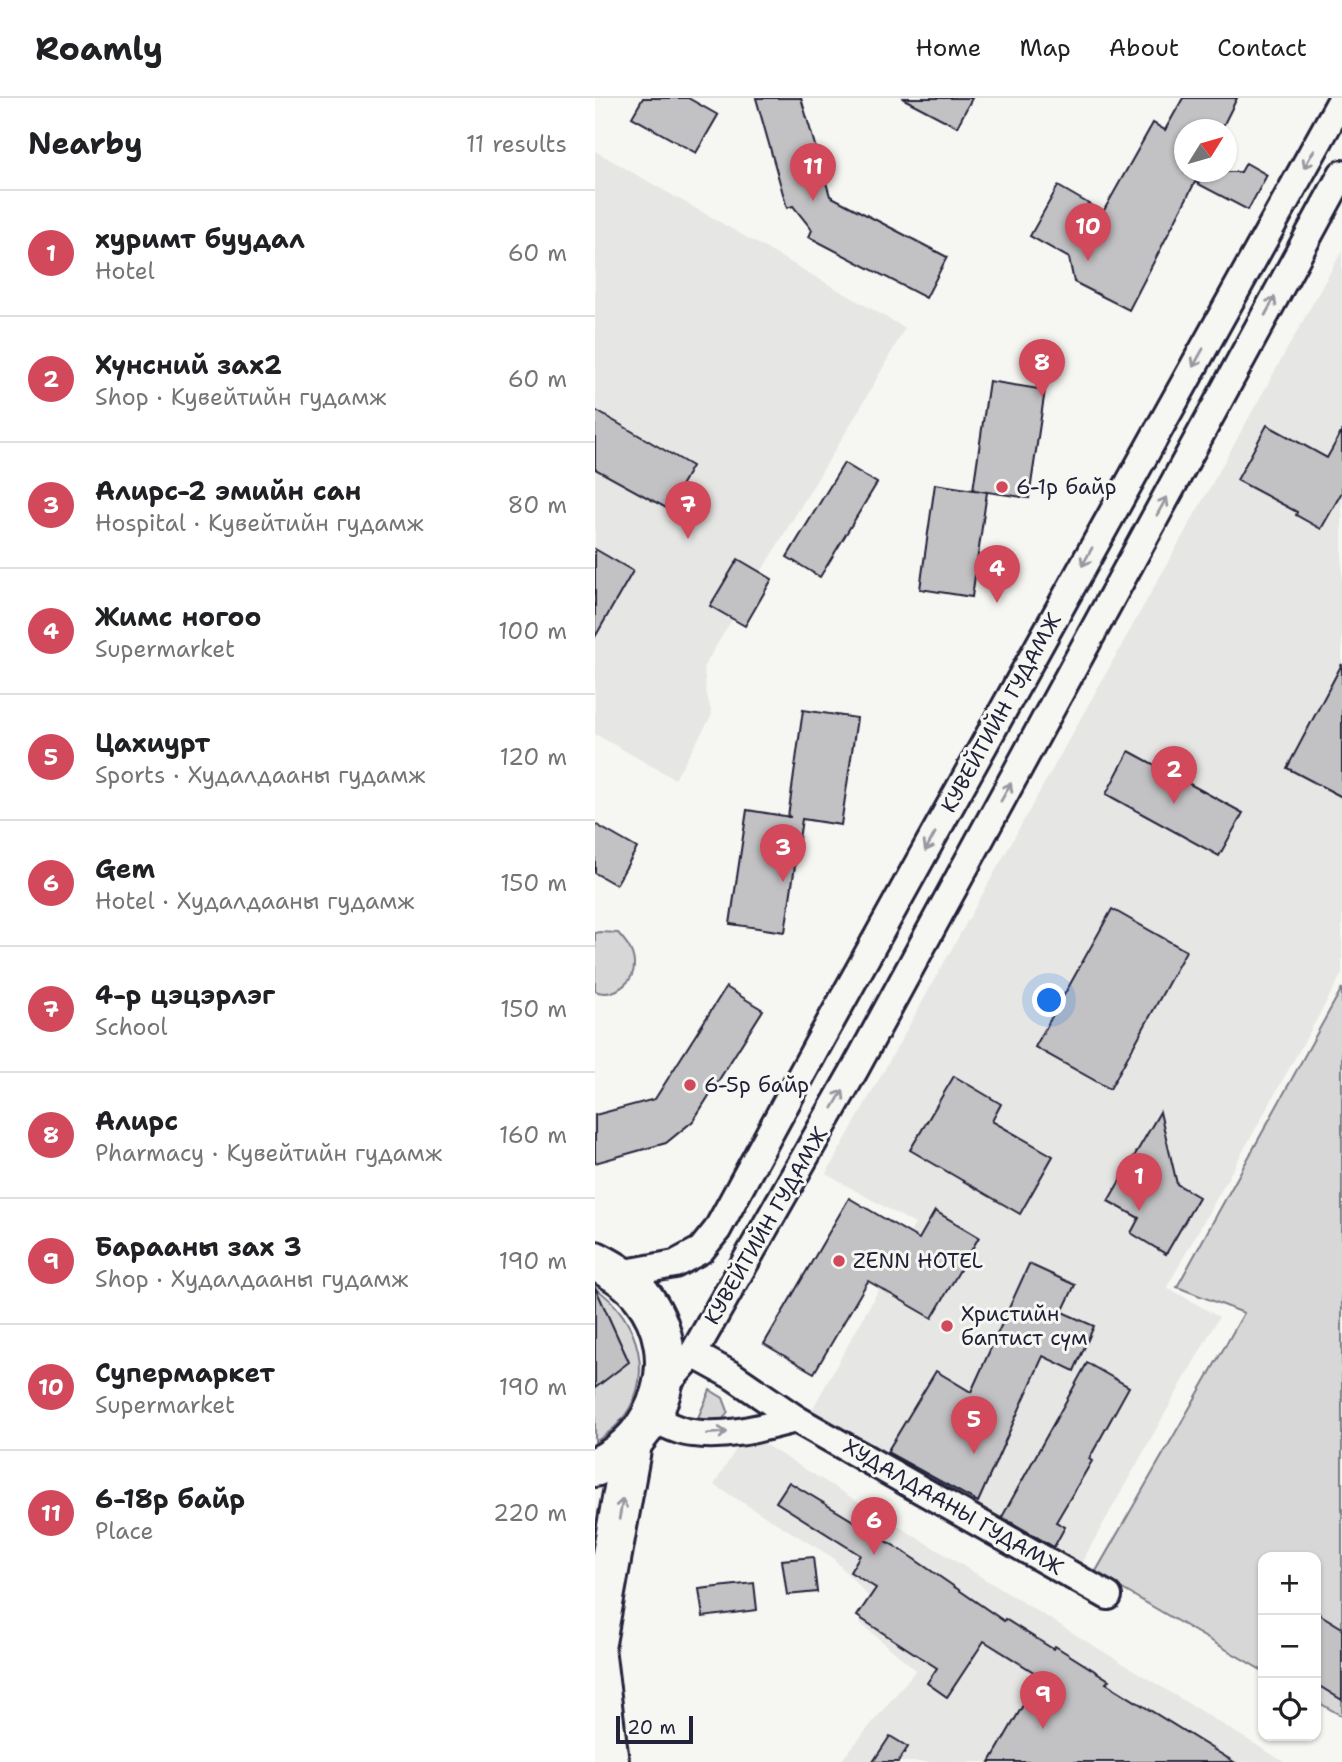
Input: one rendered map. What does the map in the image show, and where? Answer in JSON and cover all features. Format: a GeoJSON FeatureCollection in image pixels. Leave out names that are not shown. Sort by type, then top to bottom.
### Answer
{"type":"FeatureCollection","features":[{"type":"Feature","properties":{"kind":"highway"},"geometry":{"type":"LineString","coordinates":[[608,1268],[643,1296],[658,1324],[666,1355],[595,1648],[608,1762]]}},
{"type":"Feature","properties":{"kind":"highway"},"geometry":{"type":"LineString","coordinates":[[595,1467],[610,1461],[649,1417]]}},
{"type":"Feature","properties":{"kind":"street","name":"КУВЕЙТИЙН ГУДАМЖ"},"geometry":{"type":"LineString","coordinates":[[608,1268],[675,1264],[701,1250],[717,1230],[1342,100]]}},
{"type":"Feature","properties":{"kind":"street","name":"КУВЕЙТИЙН ГУДАМЖ"},"geometry":{"type":"LineString","coordinates":[[649,1417],[693,1354],[855,1069],[1342,174]]}},
{"type":"Feature","properties":{"kind":"street","name":"ХУДАЛДААНЫ ГУДАМЖ"},"geometry":{"type":"LineString","coordinates":[[693,1354],[733,1376],[796,1419],[1108,1596]]}},
{"type":"Feature","properties":{"kind":"street"},"geometry":{"type":"LineString","coordinates":[[649,1417],[680,1430],[705,1434],[753,1430],[796,1419]]}},
{"type":"Feature","properties":{"kind":"shaded area"},"geometry":{"type":"Polygon","coordinates":[[[595,151],[905,328],[858,412],[704,666],[712,715],[675,779],[595,734],[595,151]]]}},
{"type":"Feature","properties":{"kind":"shaded area"},"geometry":{"type":"Polygon","coordinates":[[[1342,251],[1342,974],[1167,1287],[1219,1317],[1078,1569],[808,1417],[915,1224],[826,1174],[1342,251]]]}},
{"type":"Feature","properties":{"kind":"shaded area"},"geometry":{"type":"Polygon","coordinates":[[[595,933],[618,933],[629,946],[634,963],[631,977],[622,987],[602,993],[595,991],[595,933]]]}},
{"type":"Feature","properties":{"kind":"shaded area"},"geometry":{"type":"Polygon","coordinates":[[[1342,988],[1342,1716],[1321,1704],[1321,1552],[1258,1552],[1258,1668],[1095,1573],[1244,1313],[1177,1287],[1342,988]]]}},
{"type":"Feature","properties":{"kind":"shaded area"},"geometry":{"type":"Polygon","coordinates":[[[595,1288],[611,1301],[633,1333],[640,1371],[630,1408],[615,1428],[595,1442],[595,1288]]]}},
{"type":"Feature","properties":{"kind":"shaded area"},"geometry":{"type":"Polygon","coordinates":[[[710,1390],[723,1398],[728,1411],[719,1421],[697,1420],[710,1390]]]}},
{"type":"Feature","properties":{"kind":"shaded area"},"geometry":{"type":"Polygon","coordinates":[[[746,1433],[1284,1762],[840,1762],[916,1670],[860,1623],[868,1596],[832,1557],[714,1485],[746,1433]]]}},
{"type":"Feature","properties":{"kind":"building"},"geometry":{"type":"Polygon","coordinates":[[[643,98],[688,98],[718,115],[696,153],[632,117],[643,98]]]}},
{"type":"Feature","properties":{"kind":"building"},"geometry":{"type":"Polygon","coordinates":[[[756,98],[801,98],[830,196],[947,257],[926,298],[809,237],[812,230],[793,206],[787,208],[756,98]]]}},
{"type":"Feature","properties":{"kind":"building"},"geometry":{"type":"Polygon","coordinates":[[[902,98],[972,98],[957,127],[902,98]]]}},
{"type":"Feature","properties":{"kind":"building"},"geometry":{"type":"Polygon","coordinates":[[[1183,98],[1237,98],[1226,119],[1174,119],[1174,182],[1195,182],[1129,310],[1074,282],[1069,258],[1030,236],[1058,186],[1103,212],[1153,123],[1165,130],[1183,98]]]}},
{"type":"Feature","properties":{"kind":"building"},"geometry":{"type":"Polygon","coordinates":[[[1246,163],[1267,175],[1248,210],[1195,182],[1237,182],[1237,172],[1241,172],[1246,163]]]}},
{"type":"Feature","properties":{"kind":"building"},"geometry":{"type":"Polygon","coordinates":[[[989,381],[1045,390],[1029,498],[973,490],[989,381]]]}},
{"type":"Feature","properties":{"kind":"building"},"geometry":{"type":"Polygon","coordinates":[[[595,410],[692,466],[668,509],[595,469],[595,410]]]}},
{"type":"Feature","properties":{"kind":"building"},"geometry":{"type":"Polygon","coordinates":[[[1267,425],[1327,458],[1342,431],[1342,492],[1321,529],[1296,515],[1297,512],[1237,480],[1267,425]]]}},
{"type":"Feature","properties":{"kind":"building"},"geometry":{"type":"Polygon","coordinates":[[[844,463],[877,483],[820,577],[787,557],[844,463]]]}},
{"type":"Feature","properties":{"kind":"building"},"geometry":{"type":"Polygon","coordinates":[[[935,484],[987,492],[972,597],[920,589],[935,484]]]}},
{"type":"Feature","properties":{"kind":"building"},"geometry":{"type":"Polygon","coordinates":[[[595,549],[633,571],[595,637],[595,549]]]}},
{"type":"Feature","properties":{"kind":"building"},"geometry":{"type":"Polygon","coordinates":[[[738,559],[772,579],[745,626],[710,606],[738,559]]]}},
{"type":"Feature","properties":{"kind":"building"},"geometry":{"type":"Polygon","coordinates":[[[1342,664],[1342,797],[1287,768],[1342,664]]]}},
{"type":"Feature","properties":{"kind":"building"},"geometry":{"type":"Polygon","coordinates":[[[803,710],[857,718],[841,825],[802,819],[785,932],[730,924],[747,810],[788,817],[803,710]]]}},
{"type":"Feature","properties":{"kind":"building"},"geometry":{"type":"Polygon","coordinates":[[[1129,751],[1243,813],[1219,856],[1106,794],[1129,751]]]}},
{"type":"Feature","properties":{"kind":"building"},"geometry":{"type":"Polygon","coordinates":[[[595,824],[637,848],[616,885],[595,873],[595,824]]]}},
{"type":"Feature","properties":{"kind":"building"},"geometry":{"type":"Polygon","coordinates":[[[1112,909],[1186,951],[1110,1089],[1035,1047],[1112,909]]]}},
{"type":"Feature","properties":{"kind":"building","name":"6-5р байр"},"geometry":{"type":"Polygon","coordinates":[[[726,987],[763,1010],[693,1121],[666,1143],[595,1163],[595,1115],[655,1099],[726,987]]]}},
{"type":"Feature","properties":{"kind":"building"},"geometry":{"type":"Polygon","coordinates":[[[954,1076],[1001,1104],[992,1121],[1053,1156],[1020,1214],[910,1150],[954,1076]]]}},
{"type":"Feature","properties":{"kind":"building"},"geometry":{"type":"Polygon","coordinates":[[[1160,1112],[1177,1184],[1199,1197],[1166,1254],[1131,1233],[1139,1218],[1108,1201],[1160,1112]]]}},
{"type":"Feature","properties":{"kind":"building"},"geometry":{"type":"Polygon","coordinates":[[[849,1198],[919,1239],[935,1211],[979,1237],[932,1318],[868,1281],[814,1373],[764,1344],[849,1198]]]}},
{"type":"Feature","properties":{"kind":"building"},"geometry":{"type":"Polygon","coordinates":[[[1029,1264],[1075,1285],[1062,1312],[1094,1326],[1074,1371],[1043,1356],[978,1502],[887,1452],[936,1371],[971,1392],[1029,1264]]]}},
{"type":"Feature","properties":{"kind":"building"},"geometry":{"type":"Polygon","coordinates":[[[595,1287],[629,1362],[595,1388],[595,1287]]]}},
{"type":"Feature","properties":{"kind":"building"},"geometry":{"type":"Polygon","coordinates":[[[1087,1363],[1129,1387],[1089,1459],[1092,1461],[1056,1522],[1065,1527],[1054,1547],[1002,1517],[1087,1363]]]}},
{"type":"Feature","properties":{"kind":"building"},"geometry":{"type":"Polygon","coordinates":[[[789,1482],[901,1550],[1004,1621],[1005,1619],[1053,1649],[1055,1646],[1109,1680],[1106,1683],[1234,1762],[990,1762],[1040,1676],[984,1641],[947,1697],[927,1683],[937,1668],[857,1616],[876,1588],[850,1572],[860,1555],[776,1502],[789,1482]]]}},
{"type":"Feature","properties":{"kind":"building"},"geometry":{"type":"Polygon","coordinates":[[[813,1557],[817,1592],[787,1595],[782,1560],[813,1557]]]}},
{"type":"Feature","properties":{"kind":"building"},"geometry":{"type":"Polygon","coordinates":[[[754,1583],[757,1610],[703,1617],[699,1589],[754,1583]]]}},
{"type":"Feature","properties":{"kind":"building"},"geometry":{"type":"Polygon","coordinates":[[[1321,1615],[1342,1628],[1342,1700],[1321,1687],[1321,1615]]]}},
{"type":"Feature","properties":{"kind":"building"},"geometry":{"type":"Polygon","coordinates":[[[890,1736],[908,1747],[898,1762],[873,1762],[890,1736]]]}},
{"type":"Feature","properties":{"kind":"place","name":"6-18р байр"},"geometry":{"type":"Point","coordinates":[813,201]}},
{"type":"Feature","properties":{"kind":"place","name":"Супермаркет"},"geometry":{"type":"Point","coordinates":[1088,261]}},
{"type":"Feature","properties":{"kind":"place","name":"Алирс"},"geometry":{"type":"Point","coordinates":[1042,397]}},
{"type":"Feature","properties":{"kind":"place","name":"6-1р байр"},"geometry":{"type":"Point","coordinates":[1002,487]}},
{"type":"Feature","properties":{"kind":"place","name":"4-р цэцэрлэг"},"geometry":{"type":"Point","coordinates":[688,539]}},
{"type":"Feature","properties":{"kind":"place","name":"Жимс ногоо"},"geometry":{"type":"Point","coordinates":[997,603]}},
{"type":"Feature","properties":{"kind":"place","name":"Хүнсний зах2"},"geometry":{"type":"Point","coordinates":[1174,804]}},
{"type":"Feature","properties":{"kind":"place","name":"Aлирс-2 эмийн сан"},"geometry":{"type":"Point","coordinates":[783,882]}},
{"type":"Feature","properties":{"kind":"place","name":"6-5р байр"},"geometry":{"type":"Point","coordinates":[690,1085]}},
{"type":"Feature","properties":{"kind":"place","name":"хуримт буудал"},"geometry":{"type":"Point","coordinates":[1139,1211]}},
{"type":"Feature","properties":{"kind":"place","name":"ZENN HOTEL"},"geometry":{"type":"Point","coordinates":[839,1261]}},
{"type":"Feature","properties":{"kind":"place","name":"Христийн баптист сүм"},"geometry":{"type":"Point","coordinates":[947,1326]}},
{"type":"Feature","properties":{"kind":"place","name":"Цахиурт"},"geometry":{"type":"Point","coordinates":[974,1454]}},
{"type":"Feature","properties":{"kind":"place","name":"Gem"},"geometry":{"type":"Point","coordinates":[874,1555]}},
{"type":"Feature","properties":{"kind":"place","name":"Барааны зах 3"},"geometry":{"type":"Point","coordinates":[1043,1729]}}]}
